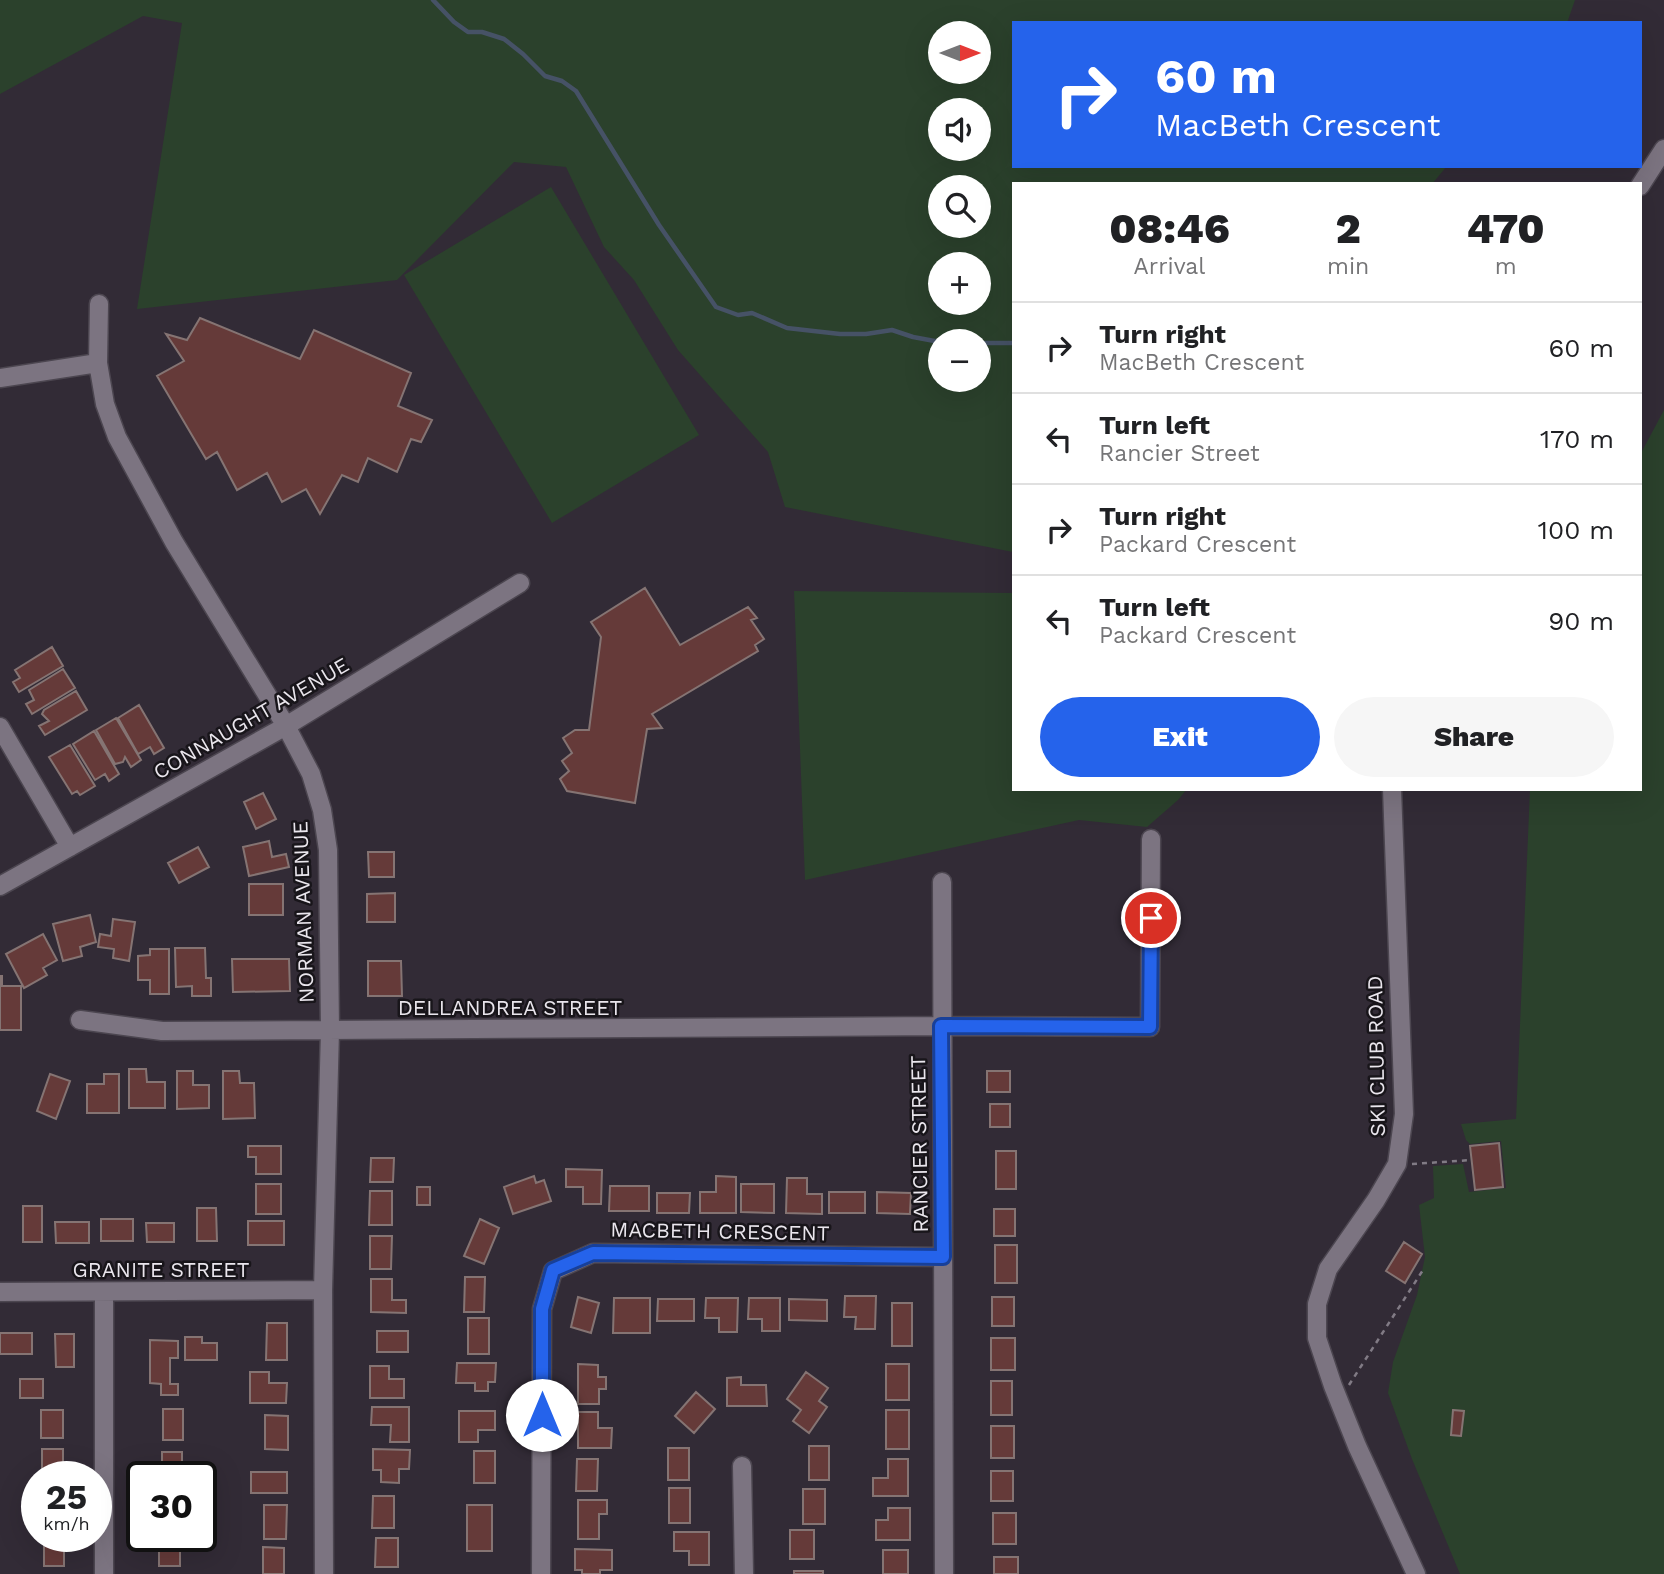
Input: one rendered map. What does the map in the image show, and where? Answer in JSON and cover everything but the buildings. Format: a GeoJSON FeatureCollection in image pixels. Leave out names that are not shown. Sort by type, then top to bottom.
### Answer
{"type":"FeatureCollection","features":[{"type":"Feature","properties":{"kind":"street"},"geometry":{"type":"LineString","coordinates":[[1642,183],[1664,149]]}},
{"type":"Feature","properties":{"kind":"street","name":"NORMAN AVENUE"},"geometry":{"type":"LineString","coordinates":[[99,304],[97,363],[105,404],[117,437],[174,542],[286,726],[311,774],[322,810],[328,850],[330,1031],[323,1290],[324,1574]]}},
{"type":"Feature","properties":{"kind":"street"},"geometry":{"type":"LineString","coordinates":[[0,378],[97,363]]}},
{"type":"Feature","properties":{"kind":"street","name":"CONNAUGHT AVENUE"},"geometry":{"type":"LineString","coordinates":[[0,886],[286,726],[520,583]]}},
{"type":"Feature","properties":{"kind":"street"},"geometry":{"type":"LineString","coordinates":[[0,727],[70,847]]}},
{"type":"Feature","properties":{"kind":"street","name":"SKI CLUB ROAD"},"geometry":{"type":"LineString","coordinates":[[1392,791],[1404,1114],[1397,1164],[1376,1200],[1328,1269],[1317,1304],[1317,1338],[1339,1401],[1416,1574]]}},
{"type":"Feature","properties":{"kind":"street","name":"DELLANDREA STREET"},"geometry":{"type":"LineString","coordinates":[[80,1020],[162,1031],[1150,1027],[1151,839]]}},
{"type":"Feature","properties":{"kind":"street","name":"RANCIER STREET"},"geometry":{"type":"LineString","coordinates":[[942,882],[944,1574]]}},
{"type":"Feature","properties":{"kind":"street","name":"MACBETH CRESCENT"},"geometry":{"type":"LineString","coordinates":[[541,1574],[542,1309],[553,1270],[593,1253],[943,1257]]}},
{"type":"Feature","properties":{"kind":"street","name":"GRANITE STREET"},"geometry":{"type":"LineString","coordinates":[[0,1292],[323,1290]]}},
{"type":"Feature","properties":{"kind":"street"},"geometry":{"type":"LineString","coordinates":[[104,1292],[104,1574]]}},
{"type":"Feature","properties":{"kind":"street"},"geometry":{"type":"LineString","coordinates":[[742,1466],[744,1574]]}},
{"type":"Feature","properties":{"kind":"path"},"geometry":{"type":"LineString","coordinates":[[1423,1164],[1472,1160]]}},
{"type":"Feature","properties":{"kind":"path"},"geometry":{"type":"LineString","coordinates":[[1339,1401],[1423,1270]]}},
{"type":"Feature","properties":{"kind":"green space"},"geometry":{"type":"Polygon","coordinates":[[[0,0],[1575,0],[1568,21],[1012,21],[1012,168],[1445,168],[1434,182],[1012,182],[1012,552],[785,507],[768,452],[678,350],[634,280],[604,247],[566,167],[514,162],[397,280],[137,309],[182,23],[143,16],[0,94],[0,0]]]}},
{"type":"Feature","properties":{"kind":"green space"},"geometry":{"type":"Polygon","coordinates":[[[551,187],[699,435],[552,523],[404,275],[551,187]]]}},
{"type":"Feature","properties":{"kind":"green space"},"geometry":{"type":"Polygon","coordinates":[[[1664,410],[1664,1574],[1460,1574],[1388,1393],[1393,1362],[1417,1295],[1425,1257],[1419,1205],[1434,1198],[1433,1166],[1463,1164],[1469,1192],[1506,1188],[1501,1141],[1470,1144],[1461,1124],[1516,1119],[1530,791],[1642,791],[1642,451],[1664,410]]]}},
{"type":"Feature","properties":{"kind":"green space"},"geometry":{"type":"Polygon","coordinates":[[[794,591],[1012,593],[1012,791],[1185,791],[1147,827],[1079,820],[805,880],[794,591]]]}},
{"type":"Feature","properties":{"kind":"waterway"},"geometry":{"type":"LineString","coordinates":[[433,0],[468,32],[482,32],[504,39],[545,76],[562,81],[576,91],[659,225],[716,307],[738,315],[752,313],[787,328],[840,334],[892,330],[928,340]]}},
{"type":"Feature","properties":{"kind":"waterway"},"geometry":{"type":"LineString","coordinates":[[991,343],[1012,343]]}},
{"type":"Feature","properties":{"kind":"route"},"geometry":{"type":"LineString","coordinates":[[542,1415],[542,1309],[553,1270],[593,1253],[943,1257],[941,1026],[1150,1027],[1151,918]]}}]}
